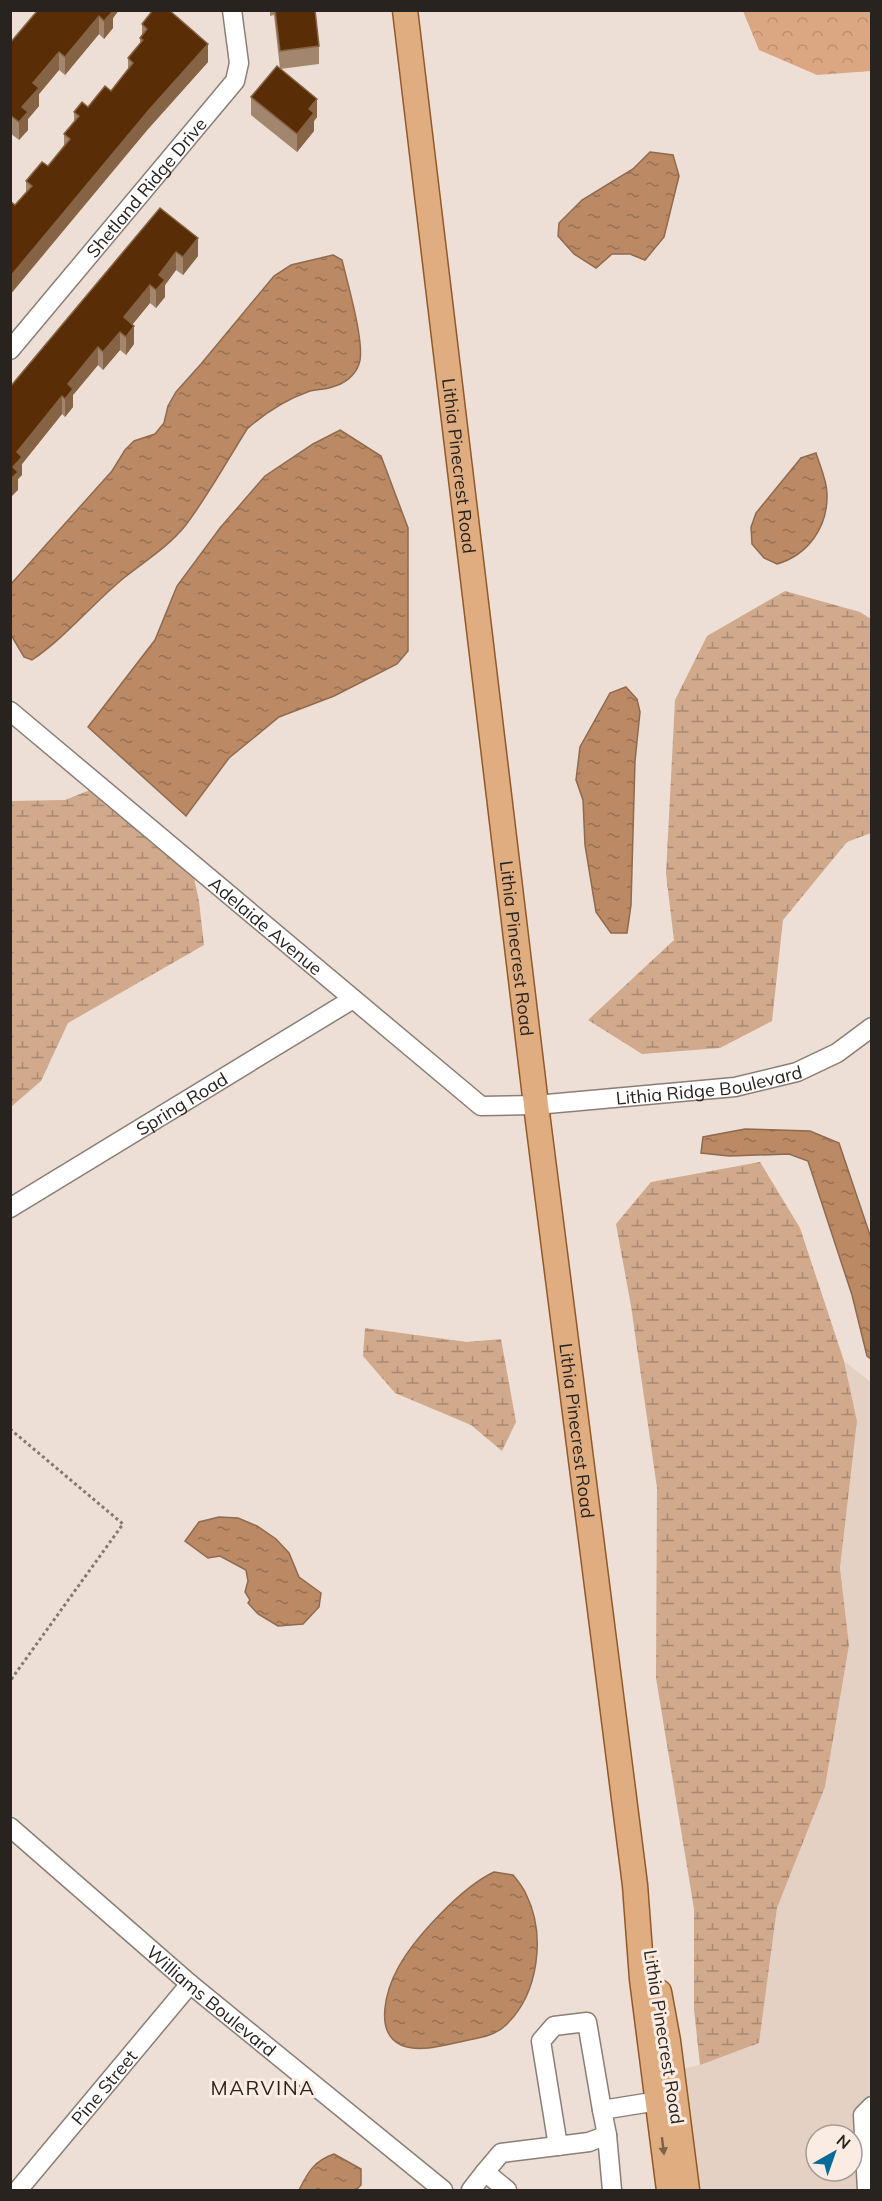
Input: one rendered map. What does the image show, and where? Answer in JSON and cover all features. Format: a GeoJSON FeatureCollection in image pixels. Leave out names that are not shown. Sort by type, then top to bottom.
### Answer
{"type":"FeatureCollection","features":[{"type":"Feature","properties":{"kind":"main road","name":"Lithia Pinecrest Road"},"geometry":{"type":"LineString","coordinates":[[405,10],[536,1105],[635,1884],[642,1979],[669,2190]]}},
{"type":"Feature","properties":{"kind":"main road","name":"Lithia Pinecrest Road"},"geometry":{"type":"LineString","coordinates":[[635,1884],[668,2041],[687,2190]]}},
{"type":"Feature","properties":{"kind":"street","name":"Shetland Ridge Drive"},"geometry":{"type":"LineString","coordinates":[[10,350],[236,81],[239,63],[232,10]]}},
{"type":"Feature","properties":{"kind":"street","name":"Adelaide Avenue"},"geometry":{"type":"LineString","coordinates":[[10,711],[481,1106],[536,1105]]}},
{"type":"Feature","properties":{"kind":"street","name":"Spring Road"},"geometry":{"type":"LineString","coordinates":[[10,1208],[353,999]]}},
{"type":"Feature","properties":{"kind":"street","name":"Lithia Ridge Boulevard"},"geometry":{"type":"LineString","coordinates":[[536,1105],[735,1087],[797,1072],[837,1053],[872,1027]]}},
{"type":"Feature","properties":{"kind":"street","name":"Williams Boulevard"},"geometry":{"type":"LineString","coordinates":[[10,1827],[190,1984],[443,2190]]}},
{"type":"Feature","properties":{"kind":"street","name":"Pine Street"},"geometry":{"type":"LineString","coordinates":[[18,2190],[190,1984]]}},
{"type":"Feature","properties":{"kind":"street"},"geometry":{"type":"LineString","coordinates":[[558,2146],[541,2041],[554,2026],[587,2022],[607,2135],[612,2190]]}},
{"type":"Feature","properties":{"kind":"street"},"geometry":{"type":"LineString","coordinates":[[602,2110],[658,2101]]}},
{"type":"Feature","properties":{"kind":"street"},"geometry":{"type":"LineString","coordinates":[[867,2190],[863,2115],[872,2106]]}},
{"type":"Feature","properties":{"kind":"street"},"geometry":{"type":"LineString","coordinates":[[471,2190],[501,2153],[590,2142],[607,2135]]}},
{"type":"Feature","properties":{"kind":"street"},"geometry":{"type":"LineString","coordinates":[[485,2172],[507,2190]]}},
{"type":"Feature","properties":{"kind":"path"},"geometry":{"type":"LineString","coordinates":[[10,1429],[123,1524],[10,1681]]}},
{"type":"Feature","properties":{"kind":"shaded area"},"geometry":{"type":"Polygon","coordinates":[[[844,1361],[872,1383],[871,2190],[696,2190],[680,2069],[700,2065],[759,2043],[777,1908],[825,1787],[849,1645],[840,1568],[857,1421],[844,1361]]]}},
{"type":"Feature","properties":{"kind":"green space"},"geometry":{"type":"Polygon","coordinates":[[[743,11],[871,11],[871,71],[817,75],[759,50],[743,11]]]}},
{"type":"Feature","properties":{"kind":"green space"},"geometry":{"type":"Polygon","coordinates":[[[785,591],[860,612],[871,619],[871,833],[847,842],[783,920],[772,1021],[720,1048],[642,1054],[588,1020],[674,940],[666,874],[675,700],[707,636],[785,591]]]}},
{"type":"Feature","properties":{"kind":"green space"},"geometry":{"type":"Polygon","coordinates":[[[90,790],[194,878],[204,945],[68,1023],[41,1081],[11,1107],[11,801],[65,800],[90,790]]]}},
{"type":"Feature","properties":{"kind":"green space"},"geometry":{"type":"Polygon","coordinates":[[[760,1162],[800,1228],[844,1361],[857,1421],[840,1568],[849,1645],[825,1787],[777,1908],[759,2043],[700,2065],[694,2009],[694,1909],[656,1678],[657,1488],[631,1306],[616,1224],[651,1182],[760,1162]]]}},
{"type":"Feature","properties":{"kind":"green space"},"geometry":{"type":"Polygon","coordinates":[[[365,1328],[467,1342],[501,1339],[516,1422],[502,1451],[471,1425],[395,1393],[363,1356],[365,1328]]]}},
{"type":"Feature","properties":{"kind":"water"},"geometry":{"type":"Polygon","coordinates":[[[650,152],[673,155],[679,176],[664,237],[645,260],[630,254],[612,254],[596,268],[574,254],[558,236],[559,223],[582,200],[633,169],[650,152]]]}},
{"type":"Feature","properties":{"kind":"water"},"geometry":{"type":"Polygon","coordinates":[[[333,255],[342,260],[358,329],[360,355],[355,372],[341,384],[310,391],[285,402],[247,429],[202,503],[178,534],[113,587],[44,651],[32,660],[24,657],[11,635],[11,584],[112,471],[125,450],[134,441],[155,434],[164,423],[168,406],[176,392],[274,276],[291,265],[333,255]]]}},
{"type":"Feature","properties":{"kind":"water"},"geometry":{"type":"Polygon","coordinates":[[[340,430],[381,456],[408,528],[408,651],[397,664],[334,696],[279,717],[229,758],[186,816],[88,727],[155,640],[177,586],[220,528],[265,476],[313,444],[340,430]]]}},
{"type":"Feature","properties":{"kind":"water"},"geometry":{"type":"Polygon","coordinates":[[[816,453],[827,489],[824,518],[807,547],[788,560],[777,564],[764,558],[752,544],[751,527],[756,513],[801,458],[816,453]]]}},
{"type":"Feature","properties":{"kind":"water"},"geometry":{"type":"Polygon","coordinates":[[[626,687],[637,699],[640,712],[635,761],[631,905],[627,933],[611,933],[596,912],[585,845],[583,800],[576,780],[580,747],[610,693],[626,687]]]}},
{"type":"Feature","properties":{"kind":"water"},"geometry":{"type":"Polygon","coordinates":[[[745,1129],[810,1131],[839,1143],[871,1238],[871,1359],[867,1356],[852,1295],[808,1161],[789,1154],[729,1156],[701,1153],[703,1137],[745,1129]]]}},
{"type":"Feature","properties":{"kind":"water"},"geometry":{"type":"Polygon","coordinates":[[[219,1517],[238,1518],[257,1526],[276,1539],[289,1553],[299,1577],[321,1593],[319,1607],[303,1624],[278,1626],[258,1614],[248,1603],[250,1600],[245,1592],[248,1581],[246,1570],[220,1556],[208,1558],[185,1541],[199,1522],[219,1517]]]}},
{"type":"Feature","properties":{"kind":"water"},"geometry":{"type":"Polygon","coordinates":[[[494,1872],[513,1875],[525,1891],[532,1910],[536,1927],[536,1963],[526,1997],[506,2025],[492,2034],[432,2048],[401,2045],[392,2039],[385,2020],[387,1998],[398,1968],[440,1914],[468,1889],[494,1872]]]}},
{"type":"Feature","properties":{"kind":"water"},"geometry":{"type":"Polygon","coordinates":[[[334,2154],[361,2169],[361,2185],[356,2190],[299,2190],[312,2168],[321,2160],[334,2154]]]}},
{"type":"Feature","properties":{"kind":"building"},"geometry":{"type":"Polygon","coordinates":[[[38,10],[113,11],[104,21],[99,16],[65,57],[59,52],[33,83],[39,88],[22,107],[28,112],[19,122],[10,115],[10,43],[38,10]]]}},
{"type":"Feature","properties":{"kind":"building"},"geometry":{"type":"Polygon","coordinates":[[[153,10],[169,10],[208,44],[149,110],[10,277],[10,201],[15,205],[32,186],[26,181],[42,162],[48,166],[70,139],[64,134],[79,116],[74,112],[82,102],[88,107],[105,86],[111,91],[133,63],[128,58],[143,40],[140,38],[147,29],[142,24],[153,10]]]}},
{"type":"Feature","properties":{"kind":"building"},"geometry":{"type":"Polygon","coordinates":[[[275,10],[315,10],[319,46],[280,51],[275,10]]]}},
{"type":"Feature","properties":{"kind":"building"},"geometry":{"type":"Polygon","coordinates":[[[277,66],[317,99],[309,109],[314,113],[297,134],[251,97],[277,66]]]}},
{"type":"Feature","properties":{"kind":"building"},"geometry":{"type":"Polygon","coordinates":[[[160,208],[198,238],[183,257],[176,252],[159,275],[165,280],[156,290],[150,285],[124,317],[134,326],[126,337],[120,332],[103,352],[98,347],[68,384],[73,389],[65,399],[62,396],[17,452],[22,457],[13,467],[18,472],[10,480],[10,387],[160,208]]]}},
{"type":"Feature","properties":{"kind":"district","name":"MARVINA"},"geometry":{"type":"Point","coordinates":[263,2087]}}]}
